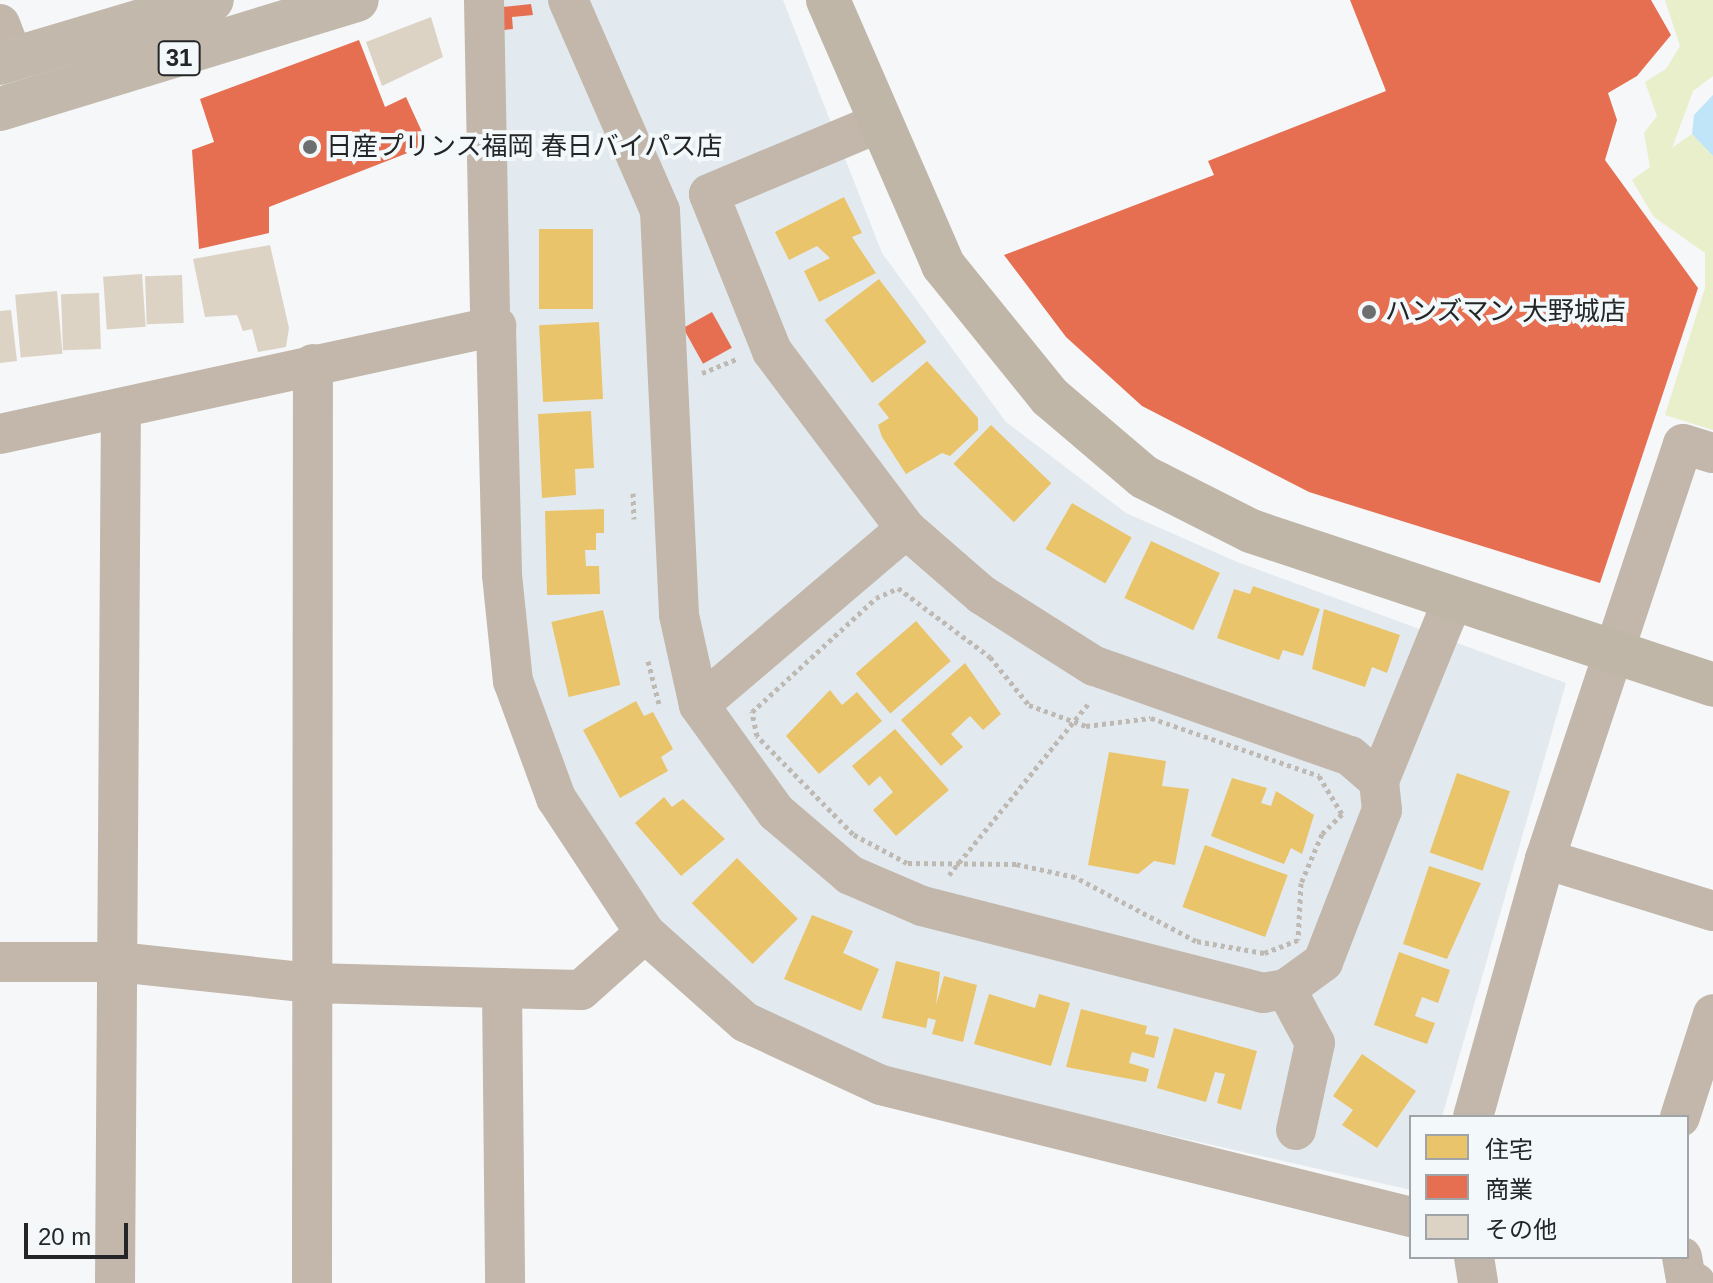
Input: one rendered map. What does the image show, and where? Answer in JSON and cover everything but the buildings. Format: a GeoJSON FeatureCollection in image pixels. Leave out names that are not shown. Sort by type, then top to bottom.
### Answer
{"type":"FeatureCollection","features":[{"type":"Feature","properties":{"kind":"main road","name":"31"},"geometry":{"type":"LineString","coordinates":[[5,49],[212,0]]}},
{"type":"Feature","properties":{"kind":"main road","name":"31"},"geometry":{"type":"LineString","coordinates":[[0,109],[357,0]]}},
{"type":"Feature","properties":{"kind":"street"},"geometry":{"type":"LineString","coordinates":[[484,0],[490,309]]}},
{"type":"Feature","properties":{"kind":"street"},"geometry":{"type":"LineString","coordinates":[[568,0],[660,211],[683,711],[776,812],[850,875],[929,907],[1263,993],[1286,989],[1323,962],[1382,810],[1379,781],[1453,600]]}},
{"type":"Feature","properties":{"kind":"street"},"geometry":{"type":"LineString","coordinates":[[828,0],[876,124],[934,249],[971,307],[1050,397],[1144,477],[1251,531],[1609,654],[1713,685]]}},
{"type":"Feature","properties":{"kind":"street"},"geometry":{"type":"LineString","coordinates":[[660,211],[709,194],[876,124]]}},
{"type":"Feature","properties":{"kind":"street"},"geometry":{"type":"LineString","coordinates":[[709,194],[769,343],[906,529],[982,595],[1108,671],[1350,756],[1379,781]]}},
{"type":"Feature","properties":{"kind":"street"},"geometry":{"type":"LineString","coordinates":[[0,434],[496,326],[502,575],[513,681],[556,798],[645,933],[745,1022],[881,1085],[1409,1217]]}},
{"type":"Feature","properties":{"kind":"street"},"geometry":{"type":"LineString","coordinates":[[312,1283],[313,364]]}},
{"type":"Feature","properties":{"kind":"street"},"geometry":{"type":"LineString","coordinates":[[115,1283],[121,408]]}},
{"type":"Feature","properties":{"kind":"street"},"geometry":{"type":"LineString","coordinates":[[1474,1115],[1545,859],[1609,654],[1683,444],[1713,453]]}},
{"type":"Feature","properties":{"kind":"street"},"geometry":{"type":"LineString","coordinates":[[683,711],[906,529]]}},
{"type":"Feature","properties":{"kind":"street"},"geometry":{"type":"LineString","coordinates":[[1545,859],[1713,911]]}},
{"type":"Feature","properties":{"kind":"street"},"geometry":{"type":"LineString","coordinates":[[0,962],[118,962],[312,983],[581,990],[645,933]]}},
{"type":"Feature","properties":{"kind":"street"},"geometry":{"type":"LineString","coordinates":[[502,988],[505,1283]]}},
{"type":"Feature","properties":{"kind":"street"},"geometry":{"type":"LineString","coordinates":[[1286,989],[1315,1043],[1296,1130]]}},
{"type":"Feature","properties":{"kind":"street"},"geometry":{"type":"LineString","coordinates":[[1681,1115],[1713,1014]]}},
{"type":"Feature","properties":{"kind":"street"},"geometry":{"type":"LineString","coordinates":[[1474,1259],[1478,1283]]}},
{"type":"Feature","properties":{"kind":"street"},"geometry":{"type":"LineString","coordinates":[[1682,1259],[1686,1280],[1696,1283]]}},
{"type":"Feature","properties":{"kind":"path"},"geometry":{"type":"LineString","coordinates":[[666,381],[769,343]]}},
{"type":"Feature","properties":{"kind":"path"},"geometry":{"type":"LineString","coordinates":[[632,477],[634,524]]}},
{"type":"Feature","properties":{"kind":"path"},"geometry":{"type":"LineString","coordinates":[[898,588],[990,657],[1029,705],[1074,721],[1151,718],[1319,776],[1342,814],[1322,834],[1301,883],[1298,940],[1264,953],[1196,941],[1075,877],[1016,864],[958,863],[907,863],[853,834],[757,736],[752,712],[759,700],[898,588]]}},
{"type":"Feature","properties":{"kind":"path"},"geometry":{"type":"LineString","coordinates":[[646,647],[651,693],[683,711]]}},
{"type":"Feature","properties":{"kind":"path"},"geometry":{"type":"LineString","coordinates":[[929,907],[958,863],[1074,721],[1108,671]]}},
{"type":"Feature","properties":{"kind":"shaded area"},"geometry":{"type":"Polygon","coordinates":[[[494,0],[783,0],[882,253],[1006,422],[1126,513],[1235,561],[1566,683],[1443,1115],[1409,1115],[1409,1190],[877,1069],[744,1005],[647,922],[564,789],[523,678],[494,0]]]}},
{"type":"Feature","properties":{"kind":"green space"},"geometry":{"type":"Polygon","coordinates":[[[1665,0],[1713,0],[1713,76],[1693,91],[1672,148],[1692,134],[1713,156],[1713,430],[1665,415],[1705,288],[1705,253],[1654,217],[1632,180],[1650,167],[1644,133],[1657,116],[1645,82],[1666,69],[1680,46],[1665,0]]]}},
{"type":"Feature","properties":{"kind":"water"},"geometry":{"type":"Polygon","coordinates":[[[1713,95],[1713,156],[1692,134],[1694,115],[1713,95]]]}},
{"type":"Feature","properties":{"kind":"place","name":"日産プリンス福岡 春日バイパス店"},"geometry":{"type":"Point","coordinates":[310,147]}},
{"type":"Feature","properties":{"kind":"place","name":"ハンズマン 大野城店"},"geometry":{"type":"Point","coordinates":[1369,312]}}]}
